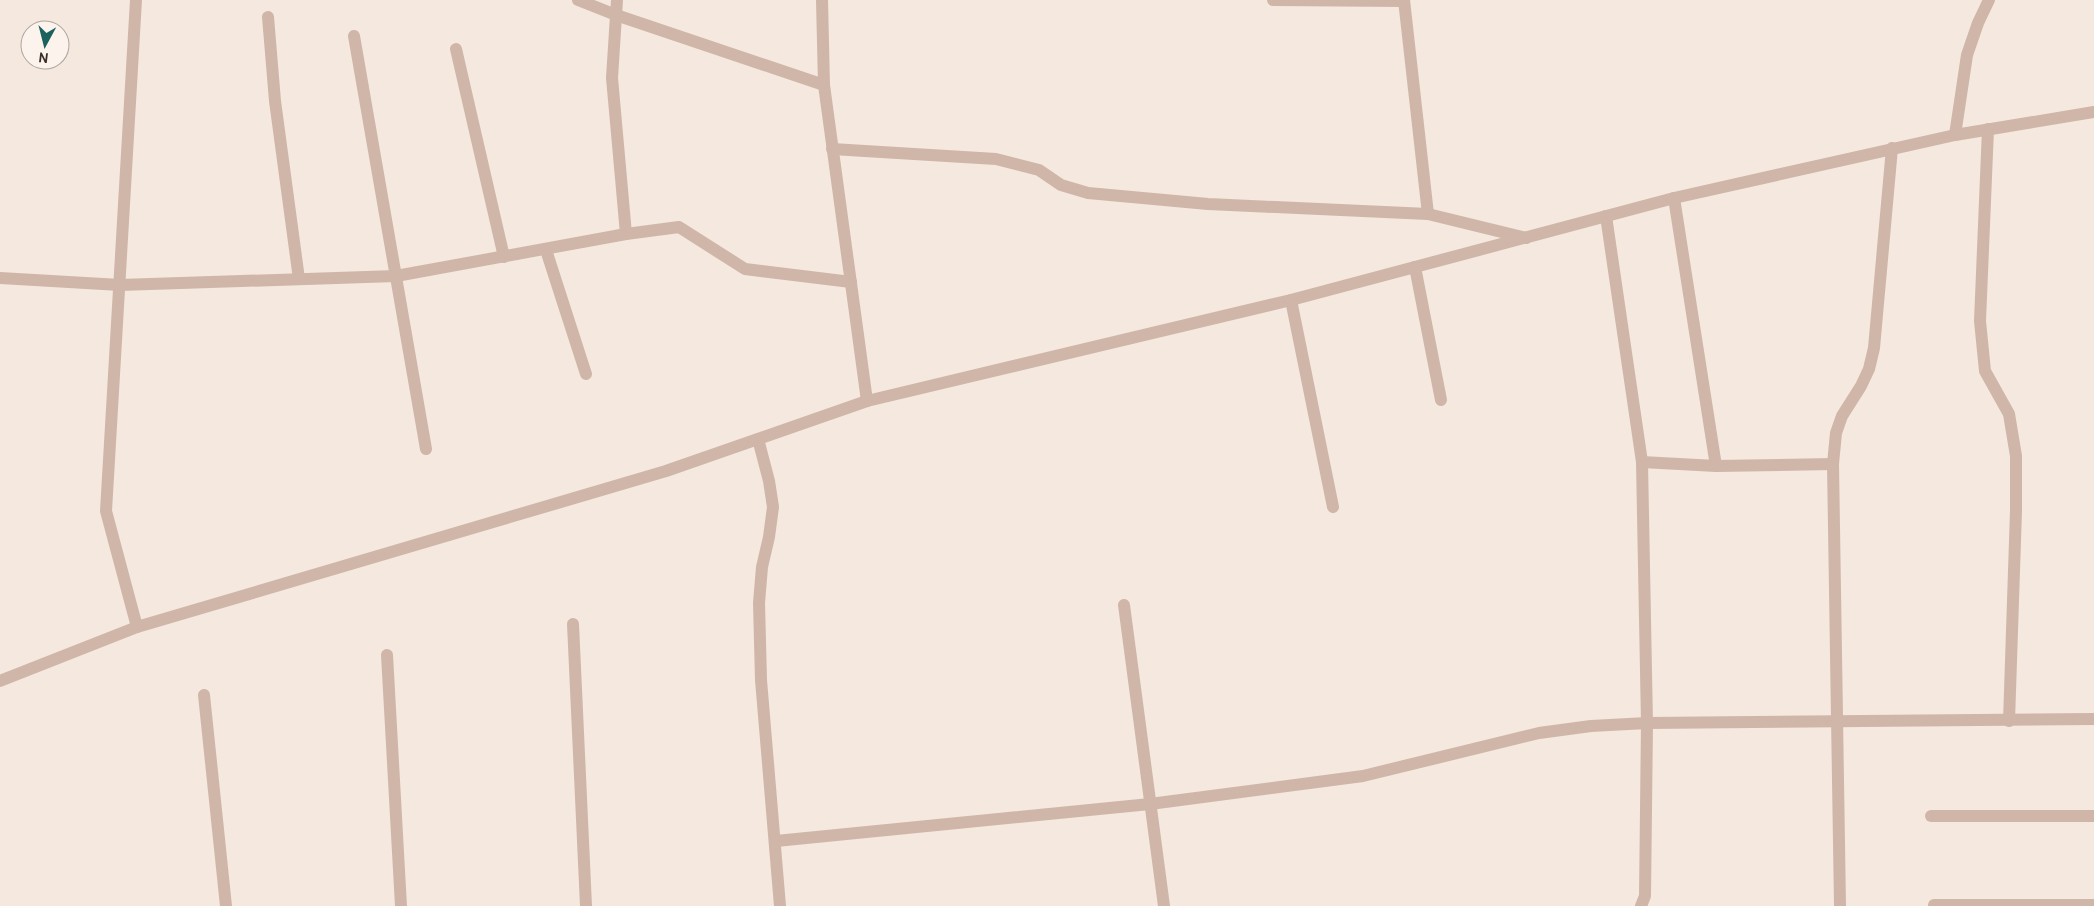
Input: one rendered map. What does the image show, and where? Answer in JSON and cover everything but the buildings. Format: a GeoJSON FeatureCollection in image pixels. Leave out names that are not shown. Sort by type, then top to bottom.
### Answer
{"type":"FeatureCollection","features":[{"type":"Feature","properties":{"kind":"street"},"geometry":{"type":"LineString","coordinates":[[136,0],[106,511],[137,627]]}},
{"type":"Feature","properties":{"kind":"street"},"geometry":{"type":"LineString","coordinates":[[578,0],[616,15],[824,85]]}},
{"type":"Feature","properties":{"kind":"street"},"geometry":{"type":"LineString","coordinates":[[617,0],[612,78],[626,234]]}},
{"type":"Feature","properties":{"kind":"street"},"geometry":{"type":"LineString","coordinates":[[822,0],[824,85],[867,402]]}},
{"type":"Feature","properties":{"kind":"street"},"geometry":{"type":"LineString","coordinates":[[1273,0],[1404,1],[1428,214]]}},
{"type":"Feature","properties":{"kind":"street"},"geometry":{"type":"LineString","coordinates":[[1955,135],[1967,55],[1978,23],[1989,0]]}},
{"type":"Feature","properties":{"kind":"street"},"geometry":{"type":"LineString","coordinates":[[268,17],[275,101],[299,279]]}},
{"type":"Feature","properties":{"kind":"street"},"geometry":{"type":"LineString","coordinates":[[354,36],[426,449]]}},
{"type":"Feature","properties":{"kind":"street"},"geometry":{"type":"LineString","coordinates":[[456,49],[504,257]]}},
{"type":"Feature","properties":{"kind":"street"},"geometry":{"type":"LineString","coordinates":[[0,681],[137,627],[657,474],[867,402],[1291,300],[1674,198],[1955,135],[2094,112]]}},
{"type":"Feature","properties":{"kind":"street"},"geometry":{"type":"LineString","coordinates":[[1988,129],[1980,321],[1982,346],[1985,371],[2009,414],[2016,456],[2009,721]]}},
{"type":"Feature","properties":{"kind":"street"},"geometry":{"type":"LineString","coordinates":[[1840,906],[1833,464],[1836,433],[1842,416],[1861,386],[1869,369],[1874,348],[1892,148]]}},
{"type":"Feature","properties":{"kind":"street"},"geometry":{"type":"LineString","coordinates":[[832,149],[996,159],[1039,170],[1061,185],[1088,193],[1208,204],[1428,214],[1528,238]]}},
{"type":"Feature","properties":{"kind":"street"},"geometry":{"type":"LineString","coordinates":[[1674,198],[1716,466]]}},
{"type":"Feature","properties":{"kind":"street"},"geometry":{"type":"LineString","coordinates":[[1606,216],[1642,462],[1647,723],[1645,896],[1641,906]]}},
{"type":"Feature","properties":{"kind":"street"},"geometry":{"type":"LineString","coordinates":[[0,278],[120,285],[396,276],[626,234],[679,227],[745,269],[851,282]]}},
{"type":"Feature","properties":{"kind":"street"},"geometry":{"type":"LineString","coordinates":[[546,250],[586,374]]}},
{"type":"Feature","properties":{"kind":"street"},"geometry":{"type":"LineString","coordinates":[[1415,267],[1441,400]]}},
{"type":"Feature","properties":{"kind":"street"},"geometry":{"type":"LineString","coordinates":[[1291,300],[1333,507]]}},
{"type":"Feature","properties":{"kind":"street"},"geometry":{"type":"LineString","coordinates":[[758,439],[769,481],[773,507],[762,568],[759,603],[762,680],[780,906]]}},
{"type":"Feature","properties":{"kind":"street"},"geometry":{"type":"LineString","coordinates":[[1642,462],[1716,466],[1833,464]]}},
{"type":"Feature","properties":{"kind":"street"},"geometry":{"type":"LineString","coordinates":[[1124,605],[1164,906]]}},
{"type":"Feature","properties":{"kind":"street"},"geometry":{"type":"LineString","coordinates":[[573,624],[586,906]]}},
{"type":"Feature","properties":{"kind":"street"},"geometry":{"type":"LineString","coordinates":[[387,655],[401,906]]}},
{"type":"Feature","properties":{"kind":"street"},"geometry":{"type":"LineString","coordinates":[[204,696],[226,906]]}},
{"type":"Feature","properties":{"kind":"street"},"geometry":{"type":"LineString","coordinates":[[776,841],[1150,804],[1363,776],[1539,733],[1591,726],[1647,723],[2094,719]]}},
{"type":"Feature","properties":{"kind":"street"},"geometry":{"type":"LineString","coordinates":[[1931,816],[2094,816]]}},
{"type":"Feature","properties":{"kind":"street"},"geometry":{"type":"LineString","coordinates":[[1934,905],[2094,905]]}}]}
